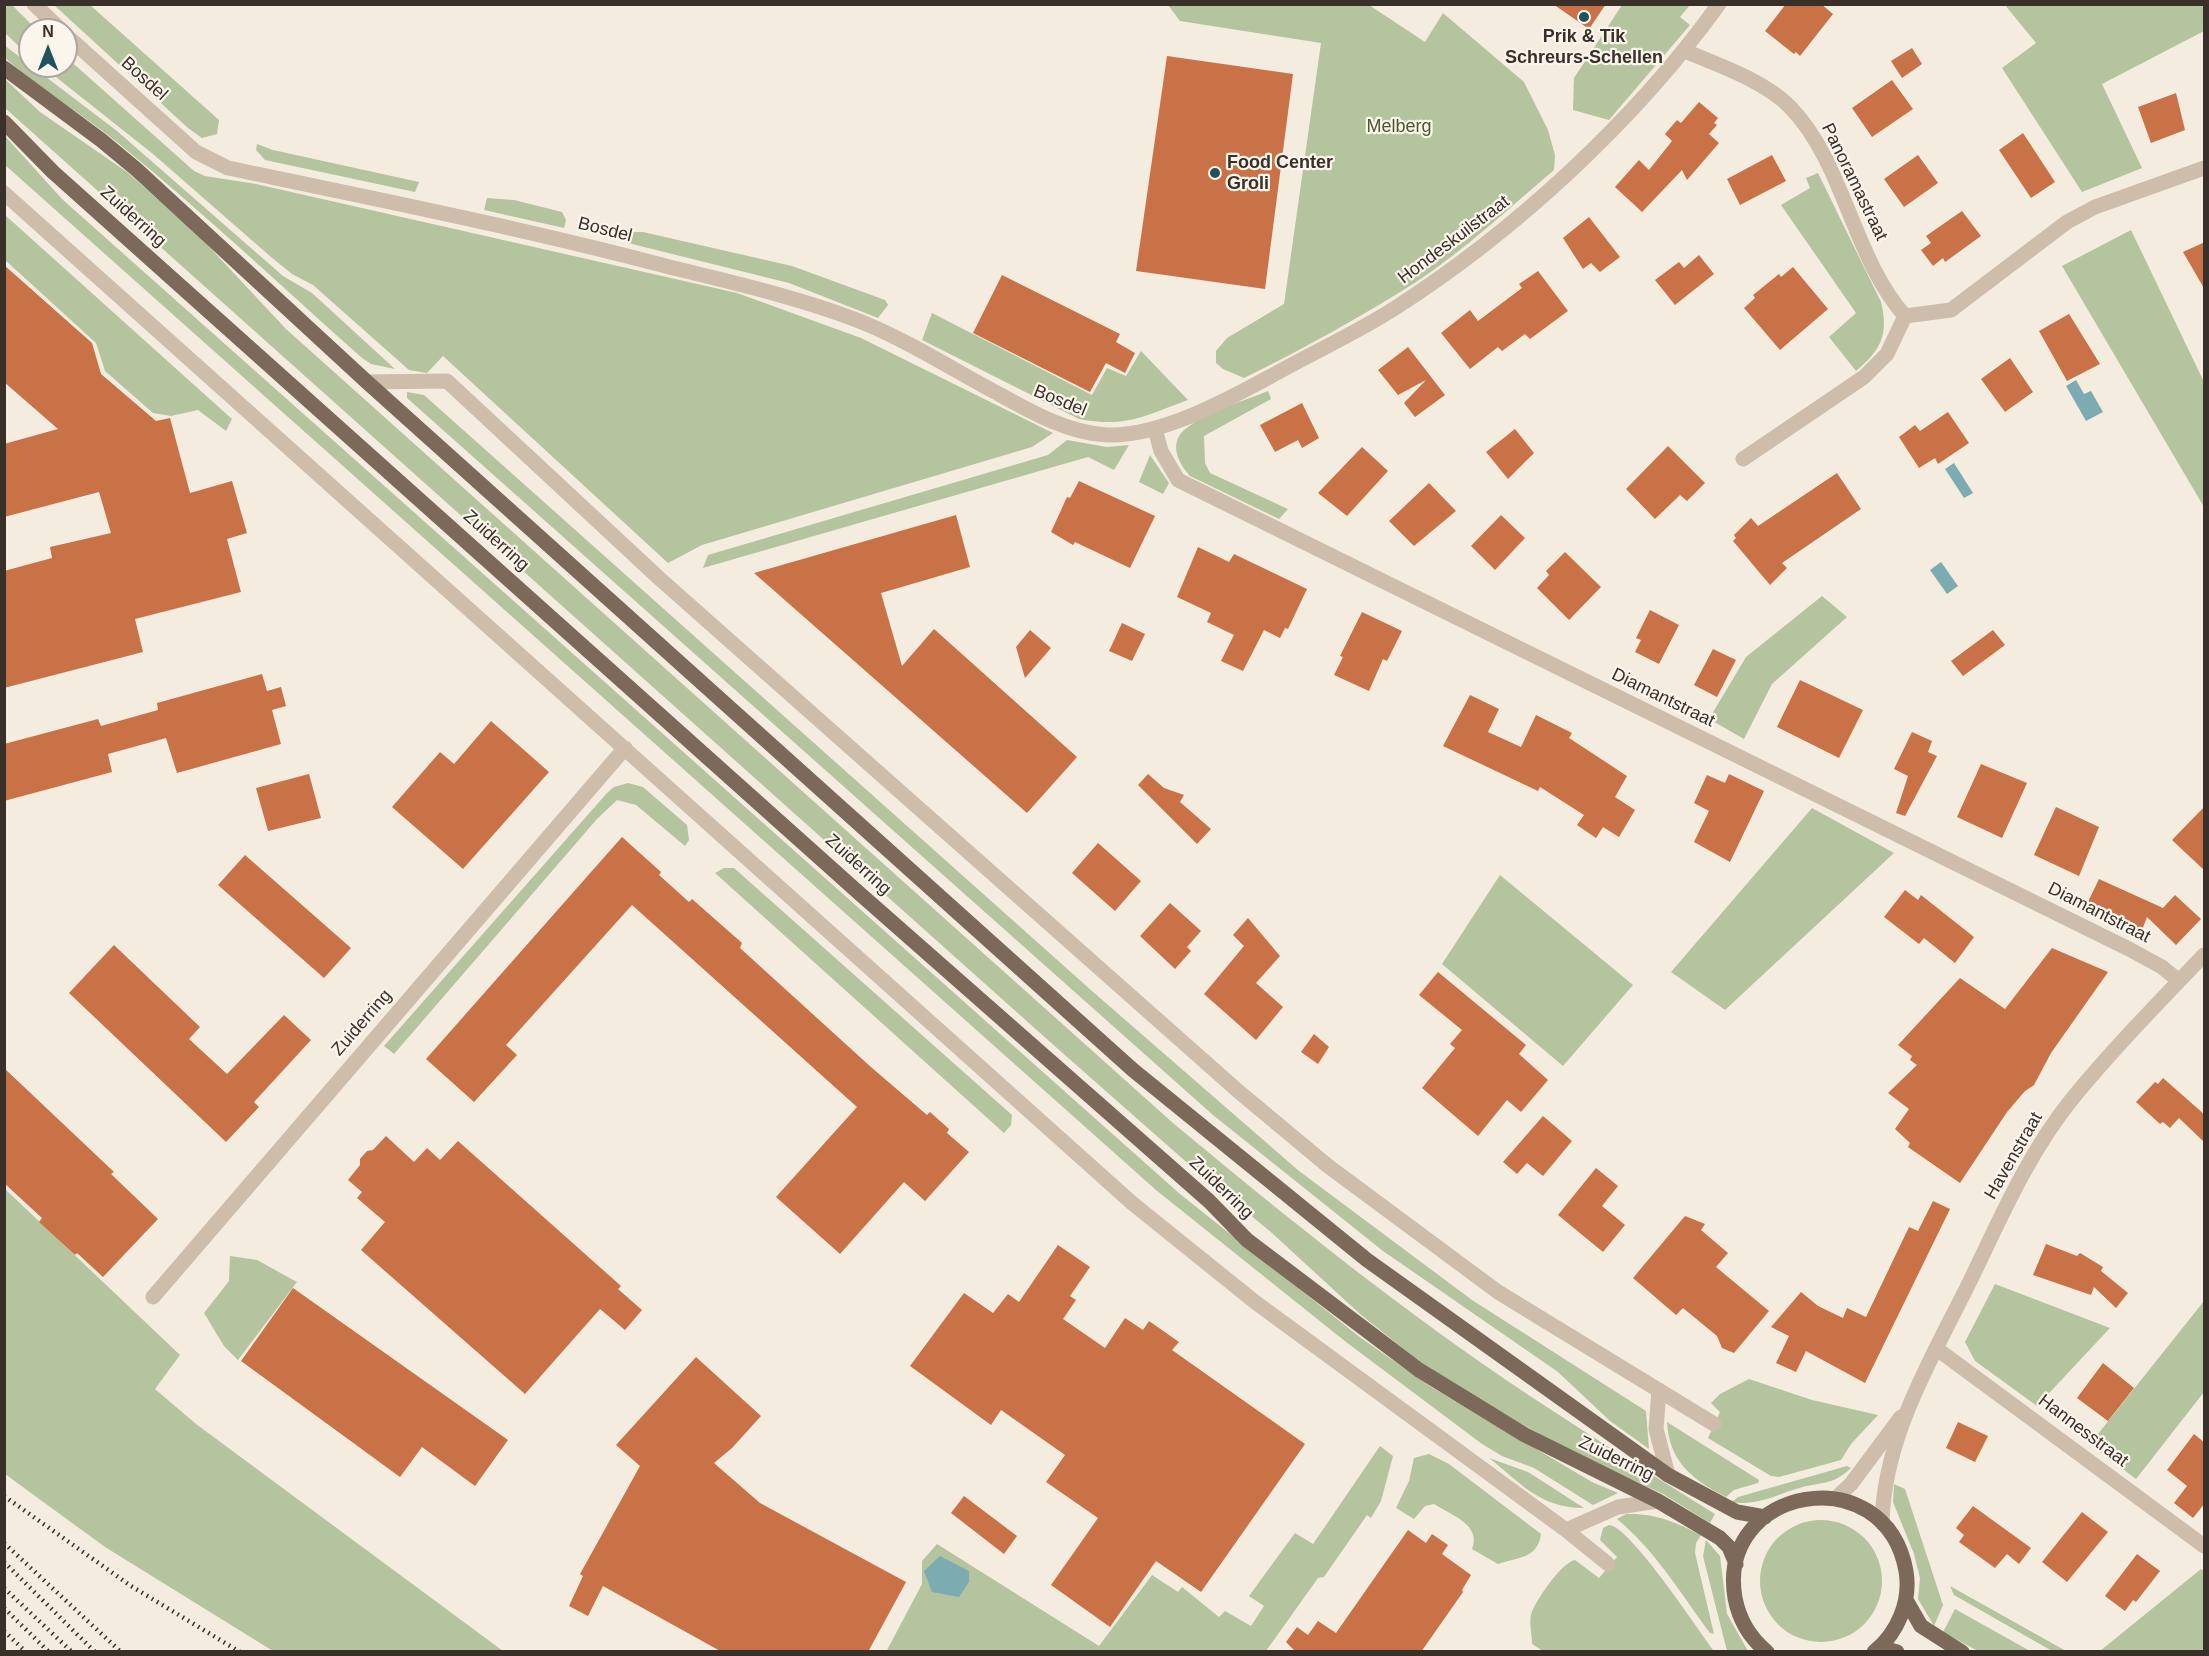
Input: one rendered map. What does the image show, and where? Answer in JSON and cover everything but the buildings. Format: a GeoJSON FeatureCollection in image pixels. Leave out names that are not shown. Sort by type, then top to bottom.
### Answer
{"type":"FeatureCollection","features":[{"type":"Feature","properties":{"kind":"main road","name":"Zuiderring"},"geometry":{"type":"LineString","coordinates":[[4,68],[136,169],[367,382],[1133,1070],[1367,1260],[1668,1475],[1737,1512],[1765,1517]]}},
{"type":"Feature","properties":{"kind":"main road","name":"Zuiderring"},"geometry":{"type":"LineString","coordinates":[[4,122],[53,171],[859,892],[1209,1201],[1247,1240],[1419,1370],[1525,1435],[1658,1501],[1720,1538],[1729,1547],[1736,1564]]}},
{"type":"Feature","properties":{"kind":"main road"},"geometry":{"type":"LineString","coordinates":[[1765,1651],[1746,1629],[1737,1610],[1734,1588],[1736,1564],[1748,1535],[1765,1517],[1796,1500],[1815,1497],[1836,1498],[1866,1509],[1895,1539],[1903,1557],[1907,1580],[1906,1600],[1900,1619],[1877,1649],[1897,1652]]}},
{"type":"Feature","properties":{"kind":"main road"},"geometry":{"type":"LineString","coordinates":[[1906,1600],[1921,1626],[1962,1652]]}},
{"type":"Feature","properties":{"kind":"street"},"geometry":{"type":"LineString","coordinates":[[34,4],[49,18]]}},
{"type":"Feature","properties":{"kind":"street","name":"Hondeskuilstraat"},"geometry":{"type":"LineString","coordinates":[[1155,429],[1256,384],[1390,312],[1436,280],[1524,212],[1629,112],[1685,51],[1719,4]]}},
{"type":"Feature","properties":{"kind":"street","name":"Bosdel"},"geometry":{"type":"LineString","coordinates":[[78,46],[196,152],[228,168],[580,244],[784,296],[854,320],[892,336],[1026,410],[1070,428],[1090,434],[1113,435],[1155,429]]}},
{"type":"Feature","properties":{"kind":"street","name":"Panoramastraat"},"geometry":{"type":"LineString","coordinates":[[1685,51],[1744,77],[1790,106],[1814,137],[1879,277],[1893,303],[1905,316]]}},
{"type":"Feature","properties":{"kind":"street"},"geometry":{"type":"LineString","coordinates":[[1743,459],[1864,377],[1887,354],[1905,316],[1951,310],[2067,222],[2095,207],[2205,168]]}},
{"type":"Feature","properties":{"kind":"street"},"geometry":{"type":"LineString","coordinates":[[4,193],[1132,1203],[1255,1302],[1566,1530],[1608,1564]]}},
{"type":"Feature","properties":{"kind":"street"},"geometry":{"type":"LineString","coordinates":[[367,382],[447,381],[691,606],[1238,1091],[1328,1166],[1412,1231],[1498,1292],[1714,1424]]}},
{"type":"Feature","properties":{"kind":"street","name":"Diamantstraat"},"geometry":{"type":"LineString","coordinates":[[1155,429],[1161,451],[1178,480],[2129,948],[2162,967],[2179,981]]}},
{"type":"Feature","properties":{"kind":"street","name":"Zuiderring"},"geometry":{"type":"LineString","coordinates":[[153,1297],[625,748]]}},
{"type":"Feature","properties":{"kind":"street","name":"Havenstraat"},"geometry":{"type":"LineString","coordinates":[[1836,1498],[1851,1484],[1906,1410],[2017,1184],[2048,1132],[2071,1100],[2205,955]]}},
{"type":"Feature","properties":{"kind":"street","name":"Hannesstraat"},"geometry":{"type":"LineString","coordinates":[[1937,1349],[2205,1546]]}},
{"type":"Feature","properties":{"kind":"street"},"geometry":{"type":"LineString","coordinates":[[1659,1390],[1656,1429],[1668,1475]]}},
{"type":"Feature","properties":{"kind":"street","name":"Havenstraat"},"geometry":{"type":"LineString","coordinates":[[1882,1523],[1886,1477],[1906,1410]]}},
{"type":"Feature","properties":{"kind":"street"},"geometry":{"type":"LineString","coordinates":[[1566,1530],[1618,1507],[1658,1501]]}},
{"type":"Feature","properties":{"kind":"green space"},"geometry":{"type":"Polygon","coordinates":[[[4,5],[12,5],[25,18],[18,18],[18,45],[5,33],[4,5]]]}},
{"type":"Feature","properties":{"kind":"green space"},"geometry":{"type":"Polygon","coordinates":[[[54,5],[90,5],[219,120],[217,134],[202,138],[188,128],[78,27],[78,18],[68,18],[54,5]]]}},
{"type":"Feature","properties":{"kind":"green space","name":"Melberg"},"geometry":{"type":"Polygon","coordinates":[[[1168,5],[1369,5],[1425,42],[1443,13],[1524,82],[1548,130],[1555,155],[1554,170],[1434,270],[1332,332],[1244,378],[1223,369],[1216,363],[1216,351],[1227,338],[1284,304],[1321,43],[1180,21],[1168,5]]]}},
{"type":"Feature","properties":{"kind":"green space"},"geometry":{"type":"Polygon","coordinates":[[[1622,5],[1690,5],[1680,17],[1690,25],[1609,120],[1573,110],[1574,78],[1622,5]]]}},
{"type":"Feature","properties":{"kind":"green space"},"geometry":{"type":"Polygon","coordinates":[[[2005,5],[2204,5],[2204,31],[2102,84],[2142,168],[2082,192],[2002,68],[2036,43],[2005,5]]]}},
{"type":"Feature","properties":{"kind":"green space"},"geometry":{"type":"Polygon","coordinates":[[[4,45],[18,56],[18,69],[5,58],[4,45]]]}},
{"type":"Feature","properties":{"kind":"green space"},"geometry":{"type":"Polygon","coordinates":[[[78,68],[194,171],[205,176],[256,184],[737,293],[861,338],[1053,433],[1032,447],[702,545],[668,563],[443,356],[427,373],[409,370],[313,285],[292,274],[271,257],[153,154],[57,78],[78,78],[78,68]]]}},
{"type":"Feature","properties":{"kind":"green space"},"geometry":{"type":"Polygon","coordinates":[[[29,78],[47,78],[117,131],[283,276],[312,293],[395,369],[371,364],[362,358],[149,169],[104,132],[29,78]]]}},
{"type":"Feature","properties":{"kind":"green space"},"geometry":{"type":"Polygon","coordinates":[[[5,79],[40,112],[127,172],[199,236],[286,329],[1173,1123],[1303,1229],[1481,1363],[1715,1514],[1710,1523],[1663,1494],[1567,1450],[1453,1384],[1415,1358],[1360,1314],[1272,1233],[1184,1160],[1049,1041],[5,108],[5,79]]]}},
{"type":"Feature","properties":{"kind":"green space"},"geometry":{"type":"Polygon","coordinates":[[[5,136],[62,199],[1180,1194],[1361,1338],[1428,1385],[1592,1482],[1618,1493],[1593,1505],[1534,1468],[1502,1456],[1482,1444],[1346,1342],[1156,1190],[5,165],[5,136]]]}},
{"type":"Feature","properties":{"kind":"green space"},"geometry":{"type":"Polygon","coordinates":[[[257,144],[273,150],[419,182],[415,192],[265,160],[256,150],[257,144]]]}},
{"type":"Feature","properties":{"kind":"green space"},"geometry":{"type":"Polygon","coordinates":[[[1818,173],[1881,302],[1884,324],[1881,341],[1872,356],[1856,371],[1829,337],[1856,313],[1781,205],[1810,188],[1806,178],[1818,173]]]}},
{"type":"Feature","properties":{"kind":"green space"},"geometry":{"type":"Polygon","coordinates":[[[487,198],[514,200],[562,212],[566,220],[564,228],[484,210],[487,198]]]}},
{"type":"Feature","properties":{"kind":"green space"},"geometry":{"type":"Polygon","coordinates":[[[5,215],[232,419],[226,431],[198,410],[171,416],[153,413],[105,371],[96,343],[5,260],[5,215]]]}},
{"type":"Feature","properties":{"kind":"green space"},"geometry":{"type":"Polygon","coordinates":[[[2131,230],[2204,382],[2204,507],[2062,266],[2131,230]]]}},
{"type":"Feature","properties":{"kind":"green space"},"geometry":{"type":"Polygon","coordinates":[[[627,232],[643,232],[792,266],[885,300],[888,305],[878,318],[789,283],[628,243],[627,232]]]}},
{"type":"Feature","properties":{"kind":"green space"},"geometry":{"type":"Polygon","coordinates":[[[932,313],[1092,395],[1107,368],[1126,376],[1141,351],[1188,400],[1135,419],[1110,422],[1079,419],[922,340],[932,313]]]}},
{"type":"Feature","properties":{"kind":"green space"},"geometry":{"type":"Polygon","coordinates":[[[1268,391],[1271,399],[1204,436],[1205,463],[1210,473],[1288,509],[1279,519],[1190,476],[1181,464],[1176,449],[1178,438],[1193,423],[1218,410],[1268,391]]]}},
{"type":"Feature","properties":{"kind":"green space"},"geometry":{"type":"Polygon","coordinates":[[[407,392],[424,395],[1092,991],[1299,1171],[1472,1300],[1646,1411],[1649,1449],[1610,1421],[1558,1372],[1383,1251],[1213,1115],[407,398],[407,392]]]}},
{"type":"Feature","properties":{"kind":"green space"},"geometry":{"type":"Polygon","coordinates":[[[1067,440],[1107,447],[1129,445],[1114,470],[1088,457],[703,568],[708,555],[1048,455],[1067,440]]]}},
{"type":"Feature","properties":{"kind":"green space"},"geometry":{"type":"Polygon","coordinates":[[[1150,455],[1169,483],[1163,494],[1139,482],[1150,455]]]}},
{"type":"Feature","properties":{"kind":"green space"},"geometry":{"type":"Polygon","coordinates":[[[1822,596],[1847,617],[1772,684],[1744,739],[1709,719],[1746,657],[1822,596]]]}},
{"type":"Feature","properties":{"kind":"green space"},"geometry":{"type":"Polygon","coordinates":[[[628,783],[643,787],[687,825],[689,840],[685,846],[636,805],[617,800],[597,819],[394,1054],[384,1046],[607,793],[614,787],[628,783]]]}},
{"type":"Feature","properties":{"kind":"green space"},"geometry":{"type":"Polygon","coordinates":[[[1812,808],[1894,853],[1725,1010],[1671,972],[1812,808]]]}},
{"type":"Feature","properties":{"kind":"green space"},"geometry":{"type":"Polygon","coordinates":[[[724,868],[734,868],[1012,1115],[1011,1125],[1004,1133],[715,873],[724,868]]]}},
{"type":"Feature","properties":{"kind":"green space"},"geometry":{"type":"Polygon","coordinates":[[[1500,875],[1633,985],[1563,1066],[1442,964],[1500,875]]]}},
{"type":"Feature","properties":{"kind":"green space"},"geometry":{"type":"Polygon","coordinates":[[[5,1189],[180,1355],[155,1389],[196,1424],[503,1651],[273,1651],[105,1547],[5,1474],[5,1189]]]}},
{"type":"Feature","properties":{"kind":"green space"},"geometry":{"type":"Polygon","coordinates":[[[230,1256],[257,1260],[297,1282],[238,1360],[224,1346],[204,1313],[229,1281],[230,1256]]]}},
{"type":"Feature","properties":{"kind":"green space"},"geometry":{"type":"Polygon","coordinates":[[[1995,1284],[2110,1328],[2037,1406],[1975,1361],[1965,1342],[1995,1284]]]}},
{"type":"Feature","properties":{"kind":"green space"},"geometry":{"type":"Polygon","coordinates":[[[2204,1301],[2204,1392],[2136,1479],[2090,1444],[2204,1301]]]}},
{"type":"Feature","properties":{"kind":"green space"},"geometry":{"type":"Polygon","coordinates":[[[1749,1379],[1812,1400],[1878,1415],[1851,1444],[1841,1460],[1779,1477],[1771,1476],[1708,1438],[1720,1412],[1711,1403],[1720,1394],[1749,1379]]]}},
{"type":"Feature","properties":{"kind":"green space"},"geometry":{"type":"Polygon","coordinates":[[[1667,1422],[1759,1480],[1758,1483],[1734,1490],[1726,1497],[1703,1484],[1678,1459],[1672,1448],[1667,1422]]]}},
{"type":"Feature","properties":{"kind":"green space"},"geometry":{"type":"Polygon","coordinates":[[[1380,1446],[1393,1456],[1381,1501],[1371,1518],[1367,1515],[1324,1577],[1318,1578],[1266,1651],[886,1652],[922,1584],[922,1561],[937,1544],[1099,1646],[1152,1575],[1178,1592],[1182,1587],[1219,1617],[1225,1611],[1251,1626],[1264,1606],[1249,1596],[1295,1533],[1313,1544],[1380,1446]]]}},
{"type":"Feature","properties":{"kind":"green space"},"geometry":{"type":"Polygon","coordinates":[[[1429,1454],[1449,1464],[1541,1534],[1536,1548],[1520,1558],[1498,1564],[1472,1549],[1473,1533],[1469,1527],[1434,1504],[1425,1506],[1414,1519],[1396,1508],[1409,1481],[1414,1458],[1429,1454]]]}},
{"type":"Feature","properties":{"kind":"green space"},"geometry":{"type":"Polygon","coordinates":[[[1489,1458],[1528,1472],[1584,1508],[1555,1504],[1543,1499],[1532,1493],[1489,1458]]]}},
{"type":"Feature","properties":{"kind":"green space"},"geometry":{"type":"Polygon","coordinates":[[[1847,1466],[1851,1468],[1831,1481],[1765,1500],[1749,1503],[1732,1502],[1738,1497],[1847,1466]]]}},
{"type":"Feature","properties":{"kind":"green space"},"geometry":{"type":"Polygon","coordinates":[[[1894,1484],[1905,1489],[1943,1605],[1934,1626],[1918,1599],[1920,1578],[1914,1554],[1893,1502],[1894,1484]]]}},
{"type":"Feature","properties":{"kind":"green space"},"geometry":{"type":"Polygon","coordinates":[[[1626,1514],[1665,1519],[1701,1535],[1696,1543],[1695,1553],[1714,1634],[1710,1633],[1655,1558],[1617,1519],[1626,1514]]]}},
{"type":"Feature","properties":{"kind":"green space"},"geometry":{"type":"Polygon","coordinates":[[[1821,1520],[1844,1525],[1855,1530],[1864,1538],[1872,1547],[1877,1558],[1882,1581],[1877,1604],[1872,1615],[1864,1624],[1855,1632],[1844,1637],[1821,1642],[1798,1637],[1787,1632],[1778,1624],[1770,1615],[1765,1604],[1760,1581],[1765,1558],[1770,1547],[1778,1538],[1787,1530],[1798,1525],[1821,1520]]]}},
{"type":"Feature","properties":{"kind":"green space"},"geometry":{"type":"Polygon","coordinates":[[[1609,1525],[1619,1530],[1647,1560],[1714,1651],[1543,1651],[1532,1644],[1530,1622],[1533,1609],[1549,1583],[1563,1568],[1575,1560],[1599,1578],[1617,1557],[1600,1540],[1603,1528],[1609,1525]]]}},
{"type":"Feature","properties":{"kind":"green space"},"geometry":{"type":"Polygon","coordinates":[[[1706,1540],[1720,1556],[1727,1614],[1748,1651],[1727,1651],[1703,1556],[1706,1540]]]}},
{"type":"Feature","properties":{"kind":"green space"},"geometry":{"type":"Polygon","coordinates":[[[2201,1569],[2204,1571],[2204,1651],[2100,1651],[2201,1569]]]}},
{"type":"Feature","properties":{"kind":"green space"},"geometry":{"type":"Polygon","coordinates":[[[1950,1586],[2066,1651],[2052,1651],[1954,1595],[1950,1586]]]}},
{"type":"Feature","properties":{"kind":"green space"},"geometry":{"type":"Polygon","coordinates":[[[1955,1609],[2030,1651],[1978,1651],[1943,1632],[1955,1609]]]}},
{"type":"Feature","properties":{"kind":"water"},"geometry":{"type":"Polygon","coordinates":[[[2076,380],[2084,394],[2091,391],[2103,412],[2086,421],[2066,386],[2076,380]]]}},
{"type":"Feature","properties":{"kind":"water"},"geometry":{"type":"Polygon","coordinates":[[[1954,463],[1973,493],[1964,498],[1945,469],[1954,463]]]}},
{"type":"Feature","properties":{"kind":"water"},"geometry":{"type":"Polygon","coordinates":[[[1941,562],[1958,586],[1947,594],[1930,570],[1941,562]]]}},
{"type":"Feature","properties":{"kind":"water"},"geometry":{"type":"Polygon","coordinates":[[[940,1556],[969,1571],[969,1582],[959,1597],[932,1592],[924,1571],[940,1556]]]}},
{"type":"Feature","properties":{"kind":"railway"},"geometry":{"type":"LineString","coordinates":[[4,1496],[131,1586],[240,1652]]}},
{"type":"Feature","properties":{"kind":"railway"},"geometry":{"type":"LineString","coordinates":[[4,1543],[121,1652]]}},
{"type":"Feature","properties":{"kind":"railway"},"geometry":{"type":"LineString","coordinates":[[4,1562],[95,1652]]}},
{"type":"Feature","properties":{"kind":"railway"},"geometry":{"type":"LineString","coordinates":[[4,1588],[72,1652]]}},
{"type":"Feature","properties":{"kind":"railway"},"geometry":{"type":"LineString","coordinates":[[4,1608],[49,1652]]}},
{"type":"Feature","properties":{"kind":"railway"},"geometry":{"type":"LineString","coordinates":[[4,1631],[26,1652]]}},
{"type":"Feature","properties":{"kind":"place","name":"Prik & Tik Schreurs-Schellen"},"geometry":{"type":"Point","coordinates":[1584,17]}},
{"type":"Feature","properties":{"kind":"place","name":"Food Center Groli"},"geometry":{"type":"Point","coordinates":[1215,173]}}]}
